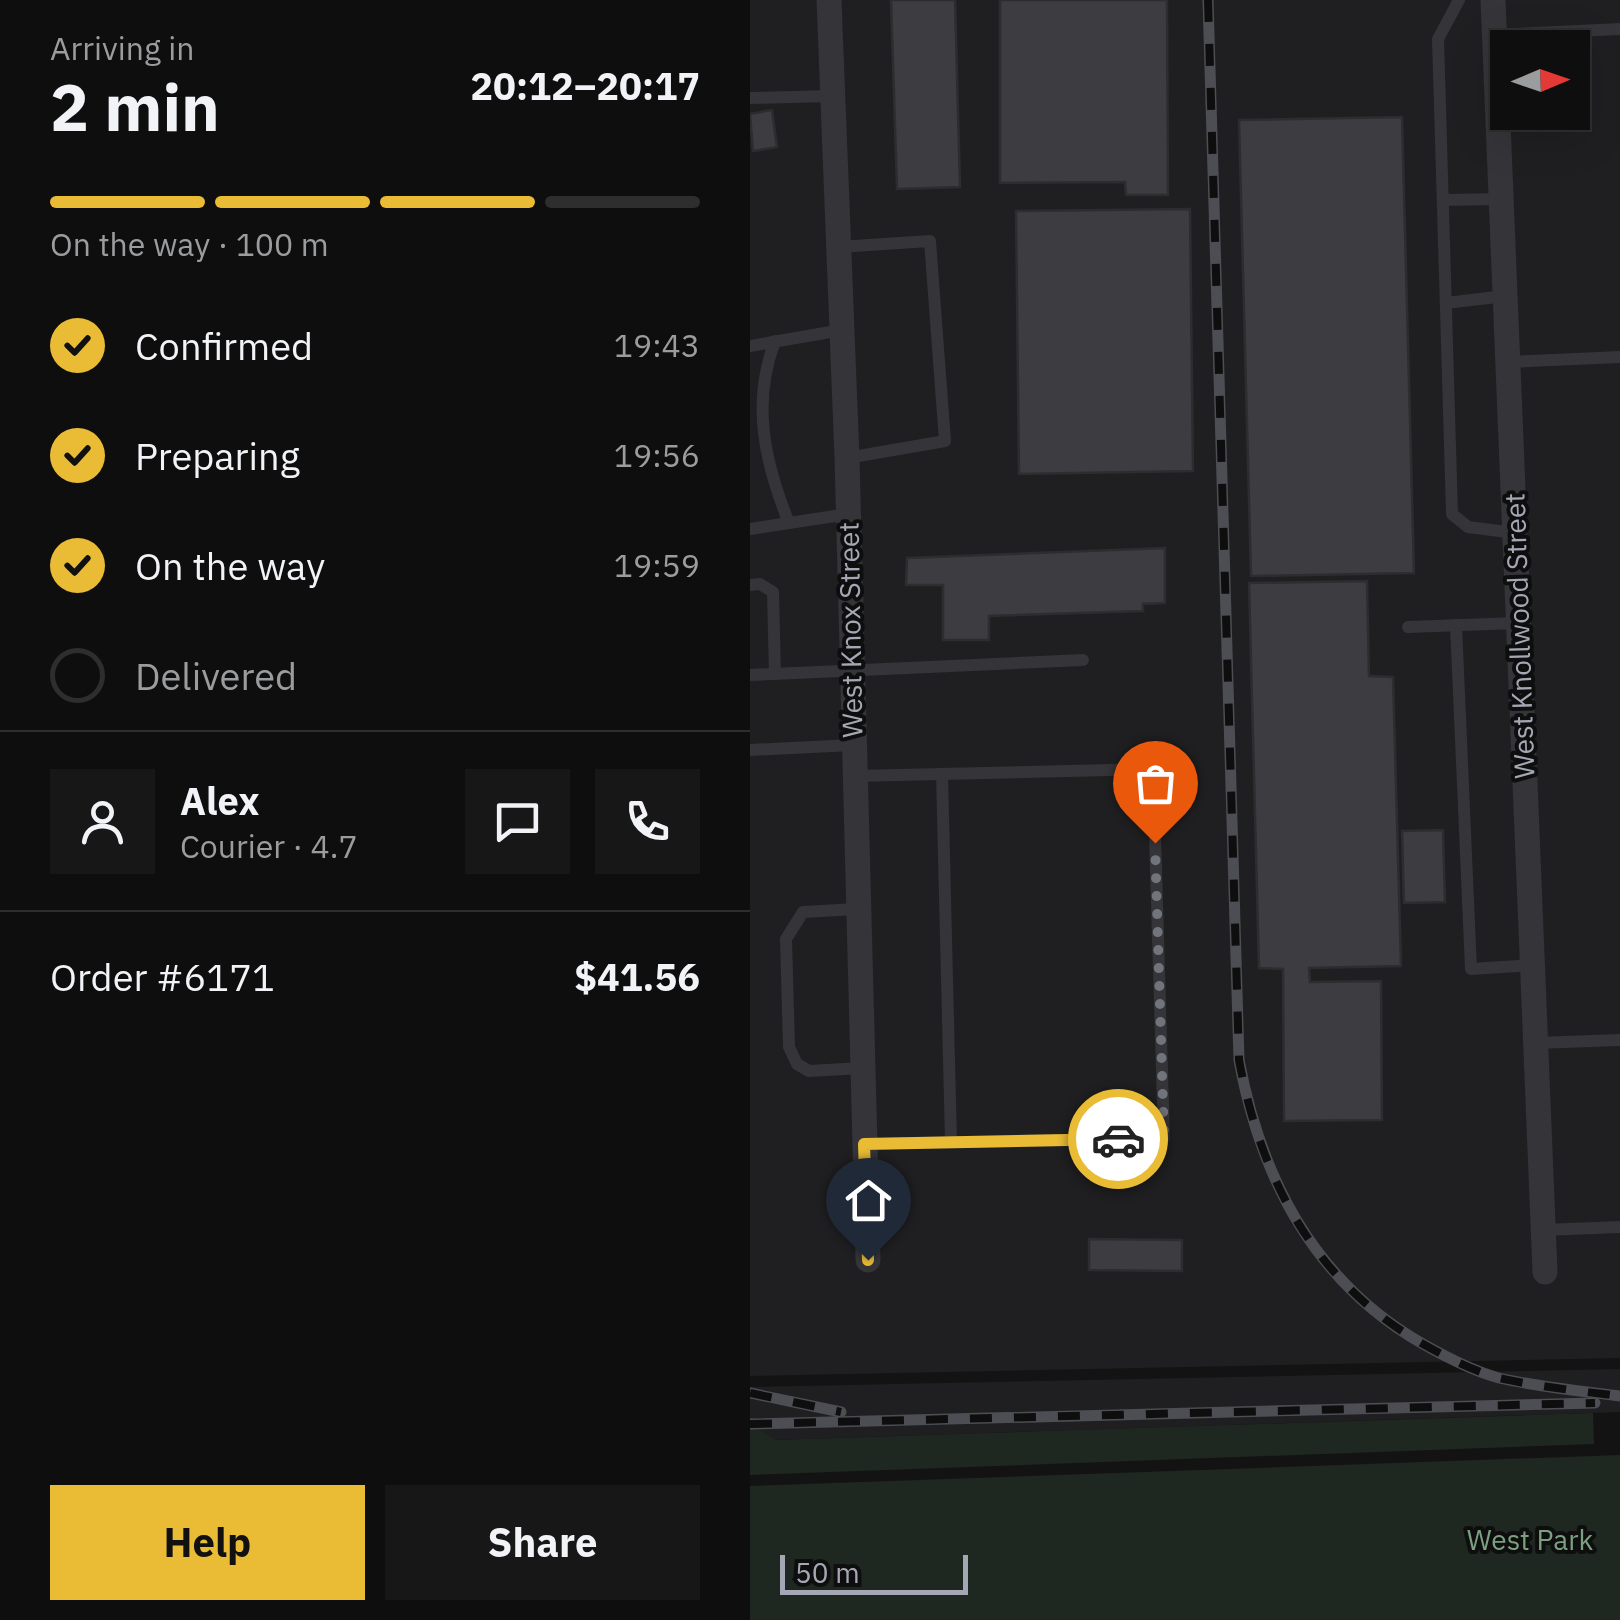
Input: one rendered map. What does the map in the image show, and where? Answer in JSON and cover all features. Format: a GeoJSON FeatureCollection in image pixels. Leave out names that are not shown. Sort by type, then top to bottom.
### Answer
{"type":"FeatureCollection","features":[{"type":"Feature","properties":{"kind":"street","name":"West Knox Street"},"geometry":{"type":"LineString","coordinates":[[829,0],[848,514],[868,1260]]}},
{"type":"Feature","properties":{"kind":"street","name":"West Knollwood Street"},"geometry":{"type":"LineString","coordinates":[[1493,0],[1494,30]]}},
{"type":"Feature","properties":{"kind":"street","name":"West Knollwood Street"},"geometry":{"type":"LineString","coordinates":[[1498,130],[1544,1272]]}},
{"type":"Feature","properties":{"kind":"lane"},"geometry":{"type":"LineString","coordinates":[[1459,0],[1438,39],[1452,514],[1468,528],[1514,532]]}},
{"type":"Feature","properties":{"kind":"lane"},"geometry":{"type":"LineString","coordinates":[[1584,30],[1620,28]]}},
{"type":"Feature","properties":{"kind":"lane"},"geometry":{"type":"LineString","coordinates":[[750,98],[833,96]]}},
{"type":"Feature","properties":{"kind":"lane"},"geometry":{"type":"LineString","coordinates":[[1443,200],[1501,200]]}},
{"type":"Feature","properties":{"kind":"lane"},"geometry":{"type":"LineString","coordinates":[[838,247],[930,241],[945,441],[846,458]]}},
{"type":"Feature","properties":{"kind":"lane"},"geometry":{"type":"LineString","coordinates":[[1446,303],[1505,296]]}},
{"type":"Feature","properties":{"kind":"lane"},"geometry":{"type":"LineString","coordinates":[[750,346],[842,330]]}},
{"type":"Feature","properties":{"kind":"lane"},"geometry":{"type":"LineString","coordinates":[[775,341],[762,394],[762,440],[790,524]]}},
{"type":"Feature","properties":{"kind":"lane"},"geometry":{"type":"LineString","coordinates":[[1508,362],[1620,357]]}},
{"type":"Feature","properties":{"kind":"lane"},"geometry":{"type":"LineString","coordinates":[[750,529],[848,514]]}},
{"type":"Feature","properties":{"kind":"lane"},"geometry":{"type":"LineString","coordinates":[[750,585],[760,584],[773,592],[775,674]]}},
{"type":"Feature","properties":{"kind":"lane"},"geometry":{"type":"LineString","coordinates":[[1408,627],[1518,623]]}},
{"type":"Feature","properties":{"kind":"lane"},"geometry":{"type":"LineString","coordinates":[[1456,626],[1471,969],[1532,966]]}},
{"type":"Feature","properties":{"kind":"lane"},"geometry":{"type":"LineString","coordinates":[[750,675],[1083,660]]}},
{"type":"Feature","properties":{"kind":"lane"},"geometry":{"type":"LineString","coordinates":[[750,750],[852,745]]}},
{"type":"Feature","properties":{"kind":"lane"},"geometry":{"type":"LineString","coordinates":[[853,776],[1153,769],[1164,1138],[864,1144]]}},
{"type":"Feature","properties":{"kind":"lane"},"geometry":{"type":"LineString","coordinates":[[942,774],[951,1142]]}},
{"type":"Feature","properties":{"kind":"lane"},"geometry":{"type":"LineString","coordinates":[[856,909],[804,912],[786,939],[789,1047],[798,1064],[809,1071],[862,1068]]}},
{"type":"Feature","properties":{"kind":"lane"},"geometry":{"type":"LineString","coordinates":[[1535,1042],[1620,1040]]}},
{"type":"Feature","properties":{"kind":"lane"},"geometry":{"type":"LineString","coordinates":[[1543,1230],[1620,1227]]}},
{"type":"Feature","properties":{"kind":"shaded area"},"geometry":{"type":"Polygon","coordinates":[[[750,0],[1620,0],[1620,1358],[750,1376],[750,0]]]}},
{"type":"Feature","properties":{"kind":"shaded area"},"geometry":{"type":"Polygon","coordinates":[[[1620,1369],[1620,1412],[774,1440],[750,1423],[750,1387],[1620,1369]]]}},
{"type":"Feature","properties":{"kind":"green space"},"geometry":{"type":"Polygon","coordinates":[[[1593,1413],[1594,1444],[750,1475],[750,1423],[775,1440],[1593,1413]]]}},
{"type":"Feature","properties":{"kind":"green space","name":"West Park"},"geometry":{"type":"Polygon","coordinates":[[[1620,1455],[1620,1620],[750,1620],[750,1486],[1620,1455]]]}},
{"type":"Feature","properties":{"kind":"building"},"geometry":{"type":"Polygon","coordinates":[[[891,0],[955,0],[960,187],[897,189],[891,0]]]}},
{"type":"Feature","properties":{"kind":"building"},"geometry":{"type":"Polygon","coordinates":[[[1000,0],[1167,0],[1168,195],[1126,195],[1125,182],[1000,183],[1000,0]]]}},
{"type":"Feature","properties":{"kind":"building"},"geometry":{"type":"Polygon","coordinates":[[[772,110],[777,147],[753,151],[750,114],[772,110]]]}},
{"type":"Feature","properties":{"kind":"building"},"geometry":{"type":"Polygon","coordinates":[[[1402,117],[1414,573],[1251,576],[1239,120],[1402,117]]]}},
{"type":"Feature","properties":{"kind":"building"},"geometry":{"type":"Polygon","coordinates":[[[1190,209],[1193,471],[1019,474],[1016,211],[1190,209]]]}},
{"type":"Feature","properties":{"kind":"building"},"geometry":{"type":"Polygon","coordinates":[[[1165,548],[1165,603],[1143,604],[1143,611],[989,616],[989,640],[943,640],[943,585],[906,585],[907,558],[1165,548]]]}},
{"type":"Feature","properties":{"kind":"building"},"geometry":{"type":"Polygon","coordinates":[[[1367,581],[1369,676],[1393,677],[1401,966],[1309,968],[1310,982],[1381,981],[1382,1120],[1284,1121],[1283,969],[1259,968],[1249,583],[1367,581]]]}},
{"type":"Feature","properties":{"kind":"building"},"geometry":{"type":"Polygon","coordinates":[[[1443,830],[1445,902],[1404,903],[1402,831],[1443,830]]]}},
{"type":"Feature","properties":{"kind":"building"},"geometry":{"type":"Polygon","coordinates":[[[1089,1239],[1182,1240],[1182,1271],[1089,1270],[1089,1239]]]}},
{"type":"Feature","properties":{"kind":"railway"},"geometry":{"type":"LineString","coordinates":[[1208,0],[1239,1060],[1249,1104],[1278,1186],[1298,1223],[1351,1290],[1385,1319],[1441,1354],[1489,1375],[1620,1396]]}},
{"type":"Feature","properties":{"kind":"railway"},"geometry":{"type":"LineString","coordinates":[[750,1393],[841,1412]]}},
{"type":"Feature","properties":{"kind":"railway"},"geometry":{"type":"LineString","coordinates":[[750,1424],[1595,1403]]}},
{"type":"Feature","properties":{"kind":"way so far"},"geometry":{"type":"LineString","coordinates":[[1118,1139],[1164,1138],[1155,843]]}},
{"type":"Feature","properties":{"kind":"route"},"geometry":{"type":"LineString","coordinates":[[868,1260],[864,1144],[1118,1139]]}}]}
